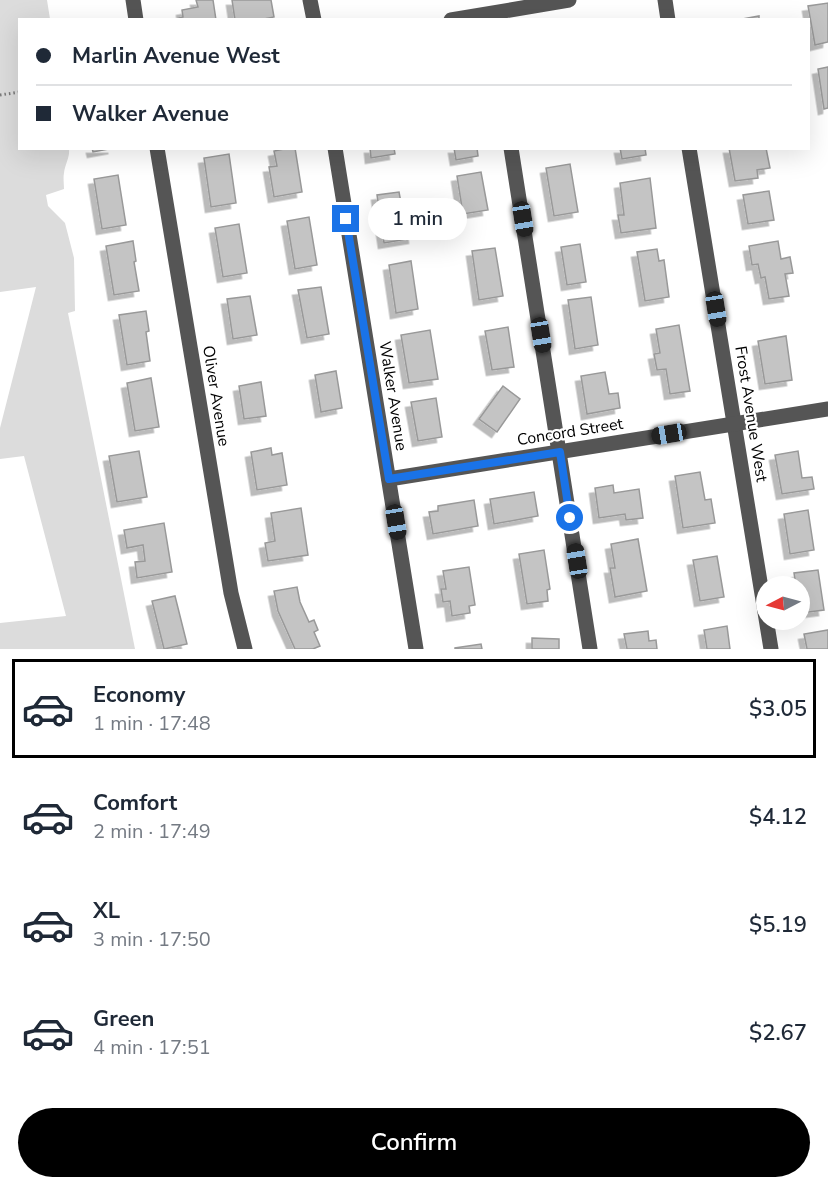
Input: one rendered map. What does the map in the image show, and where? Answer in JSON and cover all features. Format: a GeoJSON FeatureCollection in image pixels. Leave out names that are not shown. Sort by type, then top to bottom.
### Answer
{"type":"FeatureCollection","features":[{"type":"Feature","properties":{"kind":"street"},"geometry":{"type":"LineString","coordinates":[[133,0],[136,18]]}},
{"type":"Feature","properties":{"kind":"street"},"geometry":{"type":"LineString","coordinates":[[310,0],[314,18]]}},
{"type":"Feature","properties":{"kind":"street"},"geometry":{"type":"LineString","coordinates":[[460,18],[490,11],[569,0]]}},
{"type":"Feature","properties":{"kind":"street"},"geometry":{"type":"LineString","coordinates":[[664,0],[668,18]]}},
{"type":"Feature","properties":{"kind":"street","name":"Oliver Avenue"},"geometry":{"type":"LineString","coordinates":[[157,150],[231,593],[245,649]]}},
{"type":"Feature","properties":{"kind":"street","name":"Walker Avenue"},"geometry":{"type":"LineString","coordinates":[[335,150],[416,649]]}},
{"type":"Feature","properties":{"kind":"street"},"geometry":{"type":"LineString","coordinates":[[511,150],[590,649]]}},
{"type":"Feature","properties":{"kind":"street","name":"Frost Avenue West"},"geometry":{"type":"LineString","coordinates":[[689,150],[771,649]]}},
{"type":"Feature","properties":{"kind":"street","name":"Concord Street"},"geometry":{"type":"LineString","coordinates":[[389,479],[828,409]]}},
{"type":"Feature","properties":{"kind":"path"},"geometry":{"type":"LineString","coordinates":[[0,95],[18,92]]}},
{"type":"Feature","properties":{"kind":"shaded area"},"geometry":{"type":"Polygon","coordinates":[[[0,0],[47,0],[50,18],[18,18],[18,150],[69,150],[64,189],[46,195],[48,206],[65,223],[74,258],[75,311],[68,313],[135,649],[0,649],[0,623],[66,616],[24,456],[0,459],[0,428],[36,287],[0,292],[0,0]]]}},
{"type":"Feature","properties":{"kind":"building"},"geometry":{"type":"Polygon","coordinates":[[[196,0],[213,0],[216,18],[179,18],[183,17],[182,10],[198,7],[196,0]]]}},
{"type":"Feature","properties":{"kind":"building"},"geometry":{"type":"Polygon","coordinates":[[[232,0],[271,0],[274,17],[235,18],[232,0]]]}},
{"type":"Feature","properties":{"kind":"building"},"geometry":{"type":"Polygon","coordinates":[[[828,3],[828,42],[815,45],[808,6],[828,3]]]}},
{"type":"Feature","properties":{"kind":"building"},"geometry":{"type":"Polygon","coordinates":[[[828,67],[828,108],[824,109],[818,69],[828,67]]]}},
{"type":"Feature","properties":{"kind":"building"},"geometry":{"type":"Polygon","coordinates":[[[295,150],[302,192],[274,197],[269,167],[277,166],[274,151],[295,150]]]}},
{"type":"Feature","properties":{"kind":"building"},"geometry":{"type":"Polygon","coordinates":[[[370,150],[394,150],[395,154],[371,158],[370,150]]]}},
{"type":"Feature","properties":{"kind":"building"},"geometry":{"type":"Polygon","coordinates":[[[454,150],[477,150],[478,156],[456,160],[454,150]]]}},
{"type":"Feature","properties":{"kind":"building"},"geometry":{"type":"Polygon","coordinates":[[[620,150],[645,150],[646,155],[622,159],[620,150]]]}},
{"type":"Feature","properties":{"kind":"building"},"geometry":{"type":"Polygon","coordinates":[[[729,150],[766,150],[770,168],[757,170],[758,178],[735,181],[729,150]]]}},
{"type":"Feature","properties":{"kind":"building"},"geometry":{"type":"Polygon","coordinates":[[[229,154],[236,203],[211,207],[204,158],[229,154]]]}},
{"type":"Feature","properties":{"kind":"building"},"geometry":{"type":"Polygon","coordinates":[[[570,164],[578,212],[554,216],[546,168],[570,164]]]}},
{"type":"Feature","properties":{"kind":"building"},"geometry":{"type":"Polygon","coordinates":[[[481,172],[488,210],[463,214],[457,176],[481,172]]]}},
{"type":"Feature","properties":{"kind":"building"},"geometry":{"type":"Polygon","coordinates":[[[118,175],[126,225],[102,229],[94,179],[118,175]]]}},
{"type":"Feature","properties":{"kind":"building"},"geometry":{"type":"Polygon","coordinates":[[[650,178],[656,228],[621,233],[618,215],[624,215],[620,183],[650,178]]]}},
{"type":"Feature","properties":{"kind":"building"},"geometry":{"type":"Polygon","coordinates":[[[769,191],[774,220],[748,224],[743,195],[769,191]]]}},
{"type":"Feature","properties":{"kind":"building"},"geometry":{"type":"Polygon","coordinates":[[[399,192],[405,224],[412,223],[414,238],[384,243],[377,195],[399,192]]]}},
{"type":"Feature","properties":{"kind":"building"},"geometry":{"type":"Polygon","coordinates":[[[309,217],[317,265],[295,269],[287,221],[309,217]]]}},
{"type":"Feature","properties":{"kind":"building"},"geometry":{"type":"Polygon","coordinates":[[[239,224],[247,273],[223,277],[215,228],[239,224]]]}},
{"type":"Feature","properties":{"kind":"building"},"geometry":{"type":"Polygon","coordinates":[[[133,241],[139,291],[114,295],[106,246],[133,241]]]}},
{"type":"Feature","properties":{"kind":"building"},"geometry":{"type":"Polygon","coordinates":[[[778,241],[781,259],[790,257],[793,273],[785,274],[789,296],[769,299],[765,277],[761,278],[758,264],[752,265],[749,246],[778,241]]]}},
{"type":"Feature","properties":{"kind":"building"},"geometry":{"type":"Polygon","coordinates":[[[580,244],[586,282],[567,285],[561,247],[580,244]]]}},
{"type":"Feature","properties":{"kind":"building"},"geometry":{"type":"Polygon","coordinates":[[[495,248],[503,296],[479,300],[472,251],[495,248]]]}},
{"type":"Feature","properties":{"kind":"building"},"geometry":{"type":"Polygon","coordinates":[[[657,249],[659,261],[664,260],[669,297],[645,301],[637,252],[657,249]]]}},
{"type":"Feature","properties":{"kind":"building"},"geometry":{"type":"Polygon","coordinates":[[[411,261],[418,309],[396,313],[389,265],[411,261]]]}},
{"type":"Feature","properties":{"kind":"building"},"geometry":{"type":"Polygon","coordinates":[[[321,287],[329,334],[307,338],[298,290],[321,287]]]}},
{"type":"Feature","properties":{"kind":"building"},"geometry":{"type":"Polygon","coordinates":[[[250,296],[257,335],[233,339],[227,299],[250,296]]]}},
{"type":"Feature","properties":{"kind":"building"},"geometry":{"type":"Polygon","coordinates":[[[591,297],[598,345],[575,349],[568,300],[591,297]]]}},
{"type":"Feature","properties":{"kind":"building"},"geometry":{"type":"Polygon","coordinates":[[[146,311],[150,361],[127,365],[119,315],[146,311]]]}},
{"type":"Feature","properties":{"kind":"building"},"geometry":{"type":"Polygon","coordinates":[[[679,325],[690,391],[670,394],[666,369],[657,370],[654,354],[660,353],[656,329],[679,325]]]}},
{"type":"Feature","properties":{"kind":"building"},"geometry":{"type":"Polygon","coordinates":[[[508,327],[514,367],[492,370],[485,331],[508,327]]]}},
{"type":"Feature","properties":{"kind":"building"},"geometry":{"type":"Polygon","coordinates":[[[430,330],[438,379],[409,383],[401,335],[430,330]]]}},
{"type":"Feature","properties":{"kind":"building"},"geometry":{"type":"Polygon","coordinates":[[[786,336],[792,380],[765,384],[758,341],[786,336]]]}},
{"type":"Feature","properties":{"kind":"building"},"geometry":{"type":"Polygon","coordinates":[[[336,371],[342,408],[321,412],[315,375],[336,371]]]}},
{"type":"Feature","properties":{"kind":"building"},"geometry":{"type":"Polygon","coordinates":[[[605,372],[609,394],[618,393],[620,408],[587,414],[581,376],[605,372]]]}},
{"type":"Feature","properties":{"kind":"building"},"geometry":{"type":"Polygon","coordinates":[[[151,378],[159,427],[135,431],[127,383],[151,378]]]}},
{"type":"Feature","properties":{"kind":"building"},"geometry":{"type":"Polygon","coordinates":[[[261,382],[266,416],[244,419],[239,386],[261,382]]]}},
{"type":"Feature","properties":{"kind":"building"},"geometry":{"type":"Polygon","coordinates":[[[503,386],[520,399],[497,432],[479,419],[503,386]]]}},
{"type":"Feature","properties":{"kind":"building"},"geometry":{"type":"Polygon","coordinates":[[[436,398],[442,437],[418,441],[411,402],[436,398]]]}},
{"type":"Feature","properties":{"kind":"building"},"geometry":{"type":"Polygon","coordinates":[[[271,448],[272,455],[282,453],[287,485],[257,490],[251,452],[271,448]]]}},
{"type":"Feature","properties":{"kind":"building"},"geometry":{"type":"Polygon","coordinates":[[[139,451],[147,497],[117,502],[109,456],[139,451]]]}},
{"type":"Feature","properties":{"kind":"building"},"geometry":{"type":"Polygon","coordinates":[[[798,451],[802,478],[812,477],[814,489],[782,494],[775,455],[798,451]]]}},
{"type":"Feature","properties":{"kind":"building"},"geometry":{"type":"Polygon","coordinates":[[[700,472],[705,500],[711,499],[715,523],[683,528],[675,476],[700,472]]]}},
{"type":"Feature","properties":{"kind":"building"},"geometry":{"type":"Polygon","coordinates":[[[613,485],[614,493],[639,489],[643,518],[626,520],[625,514],[599,518],[595,488],[613,485]]]}},
{"type":"Feature","properties":{"kind":"building"},"geometry":{"type":"Polygon","coordinates":[[[534,492],[538,516],[494,524],[490,499],[534,492]]]}},
{"type":"Feature","properties":{"kind":"building"},"geometry":{"type":"Polygon","coordinates":[[[474,500],[478,526],[433,534],[429,512],[438,511],[438,506],[474,500]]]}},
{"type":"Feature","properties":{"kind":"building"},"geometry":{"type":"Polygon","coordinates":[[[301,508],[308,555],[268,561],[265,543],[275,541],[271,513],[301,508]]]}},
{"type":"Feature","properties":{"kind":"building"},"geometry":{"type":"Polygon","coordinates":[[[808,510],[814,550],[790,554],[784,514],[808,510]]]}},
{"type":"Feature","properties":{"kind":"building"},"geometry":{"type":"Polygon","coordinates":[[[164,523],[172,572],[137,578],[135,562],[145,561],[143,545],[127,548],[124,530],[164,523]]]}},
{"type":"Feature","properties":{"kind":"building"},"geometry":{"type":"Polygon","coordinates":[[[638,539],[647,591],[615,597],[610,568],[615,568],[611,544],[638,539]]]}},
{"type":"Feature","properties":{"kind":"building"},"geometry":{"type":"Polygon","coordinates":[[[544,550],[550,589],[547,590],[548,601],[527,604],[519,554],[544,550]]]}},
{"type":"Feature","properties":{"kind":"building"},"geometry":{"type":"Polygon","coordinates":[[[717,556],[724,597],[700,601],[693,560],[717,556]]]}},
{"type":"Feature","properties":{"kind":"building"},"geometry":{"type":"Polygon","coordinates":[[[469,567],[475,605],[469,606],[470,613],[452,616],[450,601],[443,602],[441,589],[446,589],[443,571],[469,567]]]}},
{"type":"Feature","properties":{"kind":"building"},"geometry":{"type":"Polygon","coordinates":[[[818,570],[824,610],[810,612],[810,576],[794,576],[794,573],[818,570]]]}},
{"type":"Feature","properties":{"kind":"building"},"geometry":{"type":"Polygon","coordinates":[[[297,587],[300,602],[309,622],[314,620],[318,630],[314,632],[320,646],[313,649],[295,649],[278,611],[274,591],[297,587]]]}},
{"type":"Feature","properties":{"kind":"building"},"geometry":{"type":"Polygon","coordinates":[[[175,596],[187,644],[164,649],[152,601],[175,596]]]}},
{"type":"Feature","properties":{"kind":"building"},"geometry":{"type":"Polygon","coordinates":[[[727,626],[730,649],[707,649],[704,630],[727,626]]]}},
{"type":"Feature","properties":{"kind":"building"},"geometry":{"type":"Polygon","coordinates":[[[828,630],[828,649],[807,649],[804,634],[828,630]]]}},
{"type":"Feature","properties":{"kind":"building"},"geometry":{"type":"Polygon","coordinates":[[[648,631],[649,641],[656,640],[657,649],[627,649],[624,634],[648,631]]]}},
{"type":"Feature","properties":{"kind":"building"},"geometry":{"type":"Polygon","coordinates":[[[532,638],[559,639],[559,649],[532,649],[532,638]]]}},
{"type":"Feature","properties":{"kind":"building"},"geometry":{"type":"Polygon","coordinates":[[[481,644],[482,649],[455,649],[455,648],[481,644]]]}},
{"type":"Feature","properties":{"kind":"route"},"geometry":{"type":"LineString","coordinates":[[346,219],[389,479],[560,452],[570,518]]}}]}
